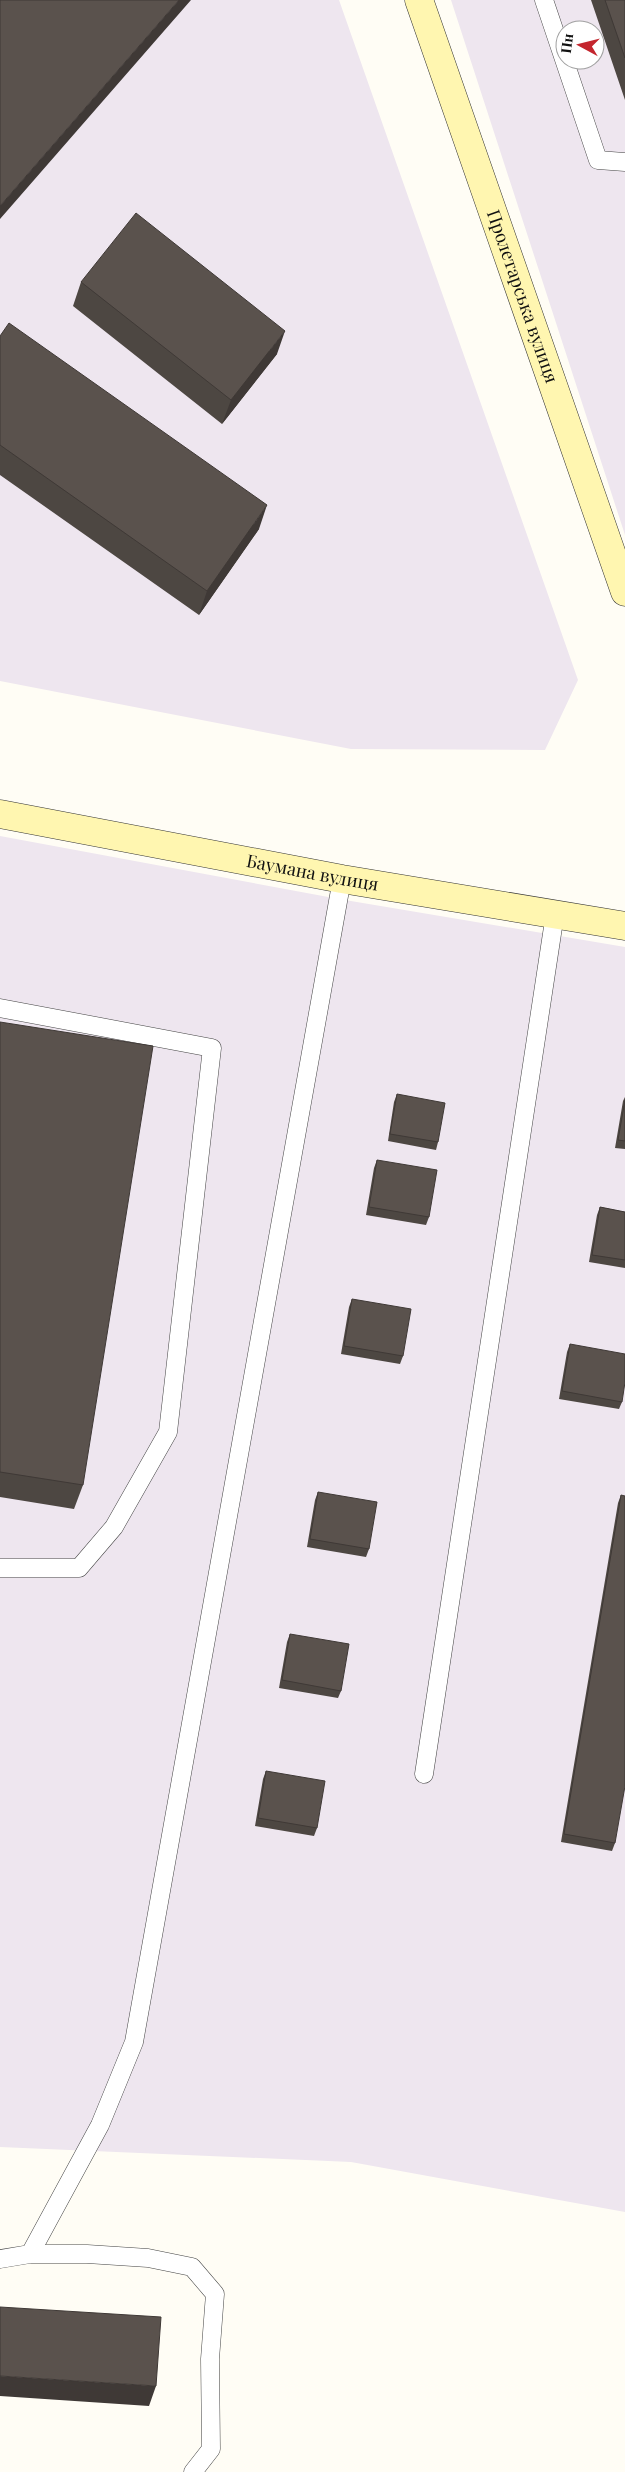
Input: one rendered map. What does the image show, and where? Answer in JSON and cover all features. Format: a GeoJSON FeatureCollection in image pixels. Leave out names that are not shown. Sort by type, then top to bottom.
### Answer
{"type":"FeatureCollection","features":[{"type":"Feature","properties":{"kind":"main road","name":"Пролетарська вулиця"},"geometry":{"type":"LineString","coordinates":[[418,0],[625,592]]}},
{"type":"Feature","properties":{"kind":"main road","name":"Баумана вулиця"},"geometry":{"type":"LineString","coordinates":[[0,814],[342,878],[625,926]]}},
{"type":"Feature","properties":{"kind":"lane"},"geometry":{"type":"LineString","coordinates":[[544,0],[598,160],[625,162]]}},
{"type":"Feature","properties":{"kind":"lane"},"geometry":{"type":"LineString","coordinates":[[30,2254],[100,2125],[134,2042],[342,878]]}},
{"type":"Feature","properties":{"kind":"lane"},"geometry":{"type":"LineString","coordinates":[[424,1774],[555,914]]}},
{"type":"Feature","properties":{"kind":"lane"},"geometry":{"type":"LineString","coordinates":[[0,1008],[212,1048],[168,1432],[114,1527],[79,1568],[0,1568]]}},
{"type":"Feature","properties":{"kind":"lane"},"geometry":{"type":"LineString","coordinates":[[0,2259],[30,2254],[105,2255],[148,2258],[192,2267],[215,2294],[210,2359],[211,2449],[193,2472]]}},
{"type":"Feature","properties":{"kind":"shaded area"},"geometry":{"type":"Polygon","coordinates":[[[0,0],[339,0],[578,680],[545,750],[351,749],[0,681],[0,0]]]}},
{"type":"Feature","properties":{"kind":"shaded area"},"geometry":{"type":"Polygon","coordinates":[[[451,0],[625,0],[625,535],[451,0]]]}},
{"type":"Feature","properties":{"kind":"shaded area"},"geometry":{"type":"Polygon","coordinates":[[[0,836],[339,899],[625,947],[625,2212],[351,2162],[0,2147],[0,836]]]}},
{"type":"Feature","properties":{"kind":"building"},"geometry":{"type":"Polygon","coordinates":[[[0,0],[179,0],[0,206],[0,0]]]}},
{"type":"Feature","properties":{"kind":"building"},"geometry":{"type":"Polygon","coordinates":[[[605,0],[625,0],[625,58],[605,0]]]}},
{"type":"Feature","properties":{"kind":"building"},"geometry":{"type":"Polygon","coordinates":[[[136,213],[285,331],[231,400],[81,282],[136,213]]]}},
{"type":"Feature","properties":{"kind":"building"},"geometry":{"type":"Polygon","coordinates":[[[9,323],[267,505],[207,591],[0,445],[0,336],[9,323]]]}},
{"type":"Feature","properties":{"kind":"building"},"geometry":{"type":"Polygon","coordinates":[[[0,1022],[153,1046],[83,1485],[0,1472],[0,1022]]]}},
{"type":"Feature","properties":{"kind":"building"},"geometry":{"type":"Polygon","coordinates":[[[397,1094],[445,1103],[438,1142],[390,1134],[397,1094]]]}},
{"type":"Feature","properties":{"kind":"building"},"geometry":{"type":"Polygon","coordinates":[[[625,1100],[625,1141],[618,1140],[625,1100]]]}},
{"type":"Feature","properties":{"kind":"building"},"geometry":{"type":"Polygon","coordinates":[[[377,1160],[437,1170],[429,1217],[369,1207],[377,1160]]]}},
{"type":"Feature","properties":{"kind":"building"},"geometry":{"type":"Polygon","coordinates":[[[600,1207],[625,1212],[625,1260],[592,1255],[600,1207]]]}},
{"type":"Feature","properties":{"kind":"building"},"geometry":{"type":"Polygon","coordinates":[[[352,1299],[411,1309],[403,1356],[344,1346],[352,1299]]]}},
{"type":"Feature","properties":{"kind":"building"},"geometry":{"type":"Polygon","coordinates":[[[570,1344],[625,1354],[625,1382],[622,1402],[562,1391],[570,1344]]]}},
{"type":"Feature","properties":{"kind":"building"},"geometry":{"type":"Polygon","coordinates":[[[318,1492],[377,1502],[369,1549],[310,1539],[318,1492]]]}},
{"type":"Feature","properties":{"kind":"building"},"geometry":{"type":"Polygon","coordinates":[[[621,1495],[625,1496],[625,1786],[615,1843],[564,1834],[621,1495]]]}},
{"type":"Feature","properties":{"kind":"building"},"geometry":{"type":"Polygon","coordinates":[[[290,1634],[349,1644],[341,1691],[282,1680],[290,1634]]]}},
{"type":"Feature","properties":{"kind":"building"},"geometry":{"type":"Polygon","coordinates":[[[266,1771],[325,1781],[317,1828],[258,1818],[266,1771]]]}},
{"type":"Feature","properties":{"kind":"building"},"geometry":{"type":"Polygon","coordinates":[[[0,2307],[161,2317],[156,2386],[0,2376],[0,2307]]]}}]}
